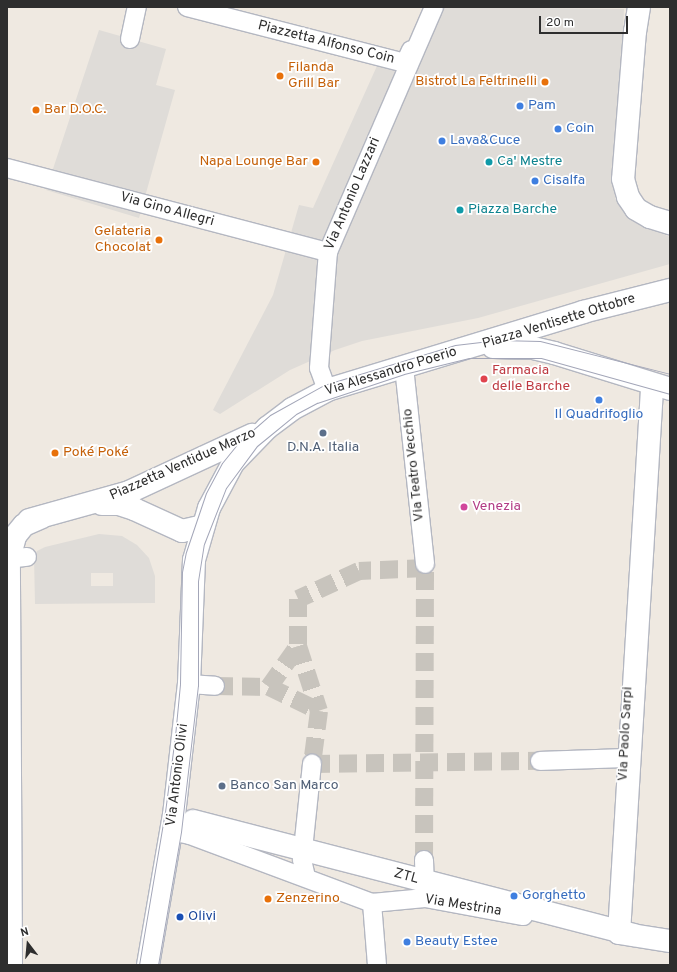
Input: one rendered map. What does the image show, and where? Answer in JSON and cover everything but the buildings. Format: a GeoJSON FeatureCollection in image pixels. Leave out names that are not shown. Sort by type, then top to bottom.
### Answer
{"type":"FeatureCollection","features":[{"type":"Feature","properties":{"kind":"street"},"geometry":{"type":"LineString","coordinates":[[130,39],[137,7]]}},
{"type":"Feature","properties":{"kind":"street","name":"Piazzetta Alfonso Coin"},"geometry":{"type":"LineString","coordinates":[[187,7],[405,63],[430,7]]}},
{"type":"Feature","properties":{"kind":"street","name":"Via Antonio Lazzari"},"geometry":{"type":"LineString","coordinates":[[328,390],[319,368],[328,252],[434,7]]}},
{"type":"Feature","properties":{"kind":"street"},"geometry":{"type":"LineString","coordinates":[[639,7],[634,31],[624,187],[631,203],[641,213],[670,224]]}},
{"type":"Feature","properties":{"kind":"street","name":"Via Gino Allegri"},"geometry":{"type":"LineString","coordinates":[[7,168],[328,252]]}},
{"type":"Feature","properties":{"kind":"street","name":"Piazza Ventisette Ottobre"},"geometry":{"type":"LineString","coordinates":[[476,347],[583,312],[670,290]]}},
{"type":"Feature","properties":{"kind":"street","name":"Via Alessandro Poerio"},"geometry":{"type":"LineString","coordinates":[[268,428],[292,409],[328,390],[404,366],[476,347]]}},
{"type":"Feature","properties":{"kind":"street","name":"Piazza Ventisette Ottobre"},"geometry":{"type":"LineString","coordinates":[[476,347],[533,348],[658,387]]}},
{"type":"Feature","properties":{"kind":"street","name":"Via Teatro Vecchio"},"geometry":{"type":"LineString","coordinates":[[404,366],[425,564]]}},
{"type":"Feature","properties":{"kind":"street"},"geometry":{"type":"LineString","coordinates":[[642,482],[658,387]]}},
{"type":"Feature","properties":{"kind":"street"},"geometry":{"type":"LineString","coordinates":[[633,935],[658,387]]}},
{"type":"Feature","properties":{"kind":"street","name":"Piazzetta Ventidue Marzo"},"geometry":{"type":"LineString","coordinates":[[95,503],[129,492],[268,428]]}},
{"type":"Feature","properties":{"kind":"street","name":"Piazzetta Ventidue Marzo"},"geometry":{"type":"LineString","coordinates":[[191,583],[194,560],[203,526],[220,485],[233,463],[268,428]]}},
{"type":"Feature","properties":{"kind":"street"},"geometry":{"type":"LineString","coordinates":[[7,525],[95,503]]}},
{"type":"Feature","properties":{"kind":"street","name":"Piazzetta Ventidue Marzo"},"geometry":{"type":"LineString","coordinates":[[95,503],[127,506],[182,531],[203,526]]}},
{"type":"Feature","properties":{"kind":"street"},"geometry":{"type":"LineString","coordinates":[[11,965],[15,536],[24,525],[42,516]]}},
{"type":"Feature","properties":{"kind":"street","name":"Via Paolo Sarpi"},"geometry":{"type":"LineString","coordinates":[[633,935],[624,758],[639,536]]}},
{"type":"Feature","properties":{"kind":"street","name":"Via Antonio Olivi"},"geometry":{"type":"LineString","coordinates":[[148,965],[172,831],[189,684],[191,583]]}},
{"type":"Feature","properties":{"kind":"street"},"geometry":{"type":"LineString","coordinates":[[189,684],[215,686]]}},
{"type":"Feature","properties":{"kind":"street"},"geometry":{"type":"LineString","coordinates":[[540,761],[624,758]]}},
{"type":"Feature","properties":{"kind":"street"},"geometry":{"type":"LineString","coordinates":[[306,877],[302,859],[312,764]]}},
{"type":"Feature","properties":{"kind":"street","name":"ZTL"},"geometry":{"type":"LineString","coordinates":[[193,821],[633,935]]}},
{"type":"Feature","properties":{"kind":"street","name":"Via Mestrina"},"geometry":{"type":"LineString","coordinates":[[172,831],[190,835],[306,877],[372,903],[425,898],[670,941]]}},
{"type":"Feature","properties":{"kind":"street"},"geometry":{"type":"LineString","coordinates":[[424,860],[425,898]]}},
{"type":"Feature","properties":{"kind":"street"},"geometry":{"type":"LineString","coordinates":[[372,903],[377,965]]}},
{"type":"Feature","properties":{"kind":"shaded area","name":"Piazza Barche"},"geometry":{"type":"Polygon","coordinates":[[[431,7],[624,9],[615,198],[624,211],[637,223],[670,237],[670,264],[478,318],[362,341],[335,350],[290,370],[220,414],[213,410],[273,295],[299,205],[313,208],[381,57],[405,63],[431,7]]]}},
{"type":"Feature","properties":{"kind":"shaded area"},"geometry":{"type":"Polygon","coordinates":[[[99,30],[166,49],[156,85],[175,90],[139,218],[46,190],[99,30]]]}},
{"type":"Feature","properties":{"kind":"shaded area"},"geometry":{"type":"Polygon","coordinates":[[[99,534],[122,536],[137,545],[149,558],[155,576],[155,603],[35,604],[34,557],[37,551],[45,547],[99,534]],[[91,573],[91,586],[113,586],[113,573],[91,573]]]}},
{"type":"Feature","properties":{"kind":"tunnel"},"geometry":{"type":"LineString","coordinates":[[424,860],[425,564]]}},
{"type":"Feature","properties":{"kind":"tunnel"},"geometry":{"type":"LineString","coordinates":[[425,568],[359,571],[298,599],[298,646],[319,711],[312,764],[540,761]]}},
{"type":"Feature","properties":{"kind":"tunnel"},"geometry":{"type":"LineString","coordinates":[[215,686],[269,687],[298,646]]}},
{"type":"Feature","properties":{"kind":"tunnel"},"geometry":{"type":"LineString","coordinates":[[269,687],[319,711]]}},
{"type":"Feature","properties":{"kind":"tram line"},"geometry":{"type":"LineString","coordinates":[[139,965],[165,812],[175,736],[180,684],[182,572],[186,552],[206,493],[222,463],[239,442],[270,415],[324,385],[455,345],[498,340],[540,341],[670,374]]}},
{"type":"Feature","properties":{"kind":"tram line"},"geometry":{"type":"LineString","coordinates":[[158,965],[181,832],[198,686],[198,581],[204,544],[226,488],[257,446],[296,414],[317,403],[404,374],[469,358],[541,358],[670,394]]}},
{"type":"Feature","properties":{"kind":"place","name":"Filanda Grill Bar"},"geometry":{"type":"Point","coordinates":[280,76]}},
{"type":"Feature","properties":{"kind":"place","name":"Bistrot La Feltrinelli"},"geometry":{"type":"Point","coordinates":[545,82]}},
{"type":"Feature","properties":{"kind":"place","name":"Pam"},"geometry":{"type":"Point","coordinates":[520,106]}},
{"type":"Feature","properties":{"kind":"place","name":"Bar D.O.C."},"geometry":{"type":"Point","coordinates":[36,110]}},
{"type":"Feature","properties":{"kind":"place","name":"Coin"},"geometry":{"type":"Point","coordinates":[558,129]}},
{"type":"Feature","properties":{"kind":"place","name":"Lava&Cuce"},"geometry":{"type":"Point","coordinates":[442,141]}},
{"type":"Feature","properties":{"kind":"place","name":"Napa Lounge Bar"},"geometry":{"type":"Point","coordinates":[316,162]}},
{"type":"Feature","properties":{"kind":"place","name":"Ca' Mestre"},"geometry":{"type":"Point","coordinates":[489,162]}},
{"type":"Feature","properties":{"kind":"place","name":"Cisalfa"},"geometry":{"type":"Point","coordinates":[535,181]}},
{"type":"Feature","properties":{"kind":"place","name":"Piazza Barche"},"geometry":{"type":"Point","coordinates":[460,210]}},
{"type":"Feature","properties":{"kind":"place","name":"Gelateria Chocolat"},"geometry":{"type":"Point","coordinates":[159,240]}},
{"type":"Feature","properties":{"kind":"place","name":"Farmacia delle Barche"},"geometry":{"type":"Point","coordinates":[484,379]}},
{"type":"Feature","properties":{"kind":"place","name":"Il Quadrifoglio"},"geometry":{"type":"Point","coordinates":[599,400]}},
{"type":"Feature","properties":{"kind":"place","name":"D.N.A. Italia"},"geometry":{"type":"Point","coordinates":[323,433]}},
{"type":"Feature","properties":{"kind":"place","name":"Poké Poké"},"geometry":{"type":"Point","coordinates":[55,453]}},
{"type":"Feature","properties":{"kind":"place","name":"Venezia"},"geometry":{"type":"Point","coordinates":[464,507]}},
{"type":"Feature","properties":{"kind":"place","name":"Banco San Marco"},"geometry":{"type":"Point","coordinates":[222,786]}},
{"type":"Feature","properties":{"kind":"place","name":"Gorghetto"},"geometry":{"type":"Point","coordinates":[514,896]}},
{"type":"Feature","properties":{"kind":"place","name":"Zenzerino"},"geometry":{"type":"Point","coordinates":[268,899]}},
{"type":"Feature","properties":{"kind":"place","name":"Olivi"},"geometry":{"type":"Point","coordinates":[180,917]}},
{"type":"Feature","properties":{"kind":"place","name":"Beauty Estee"},"geometry":{"type":"Point","coordinates":[407,942]}}]}
